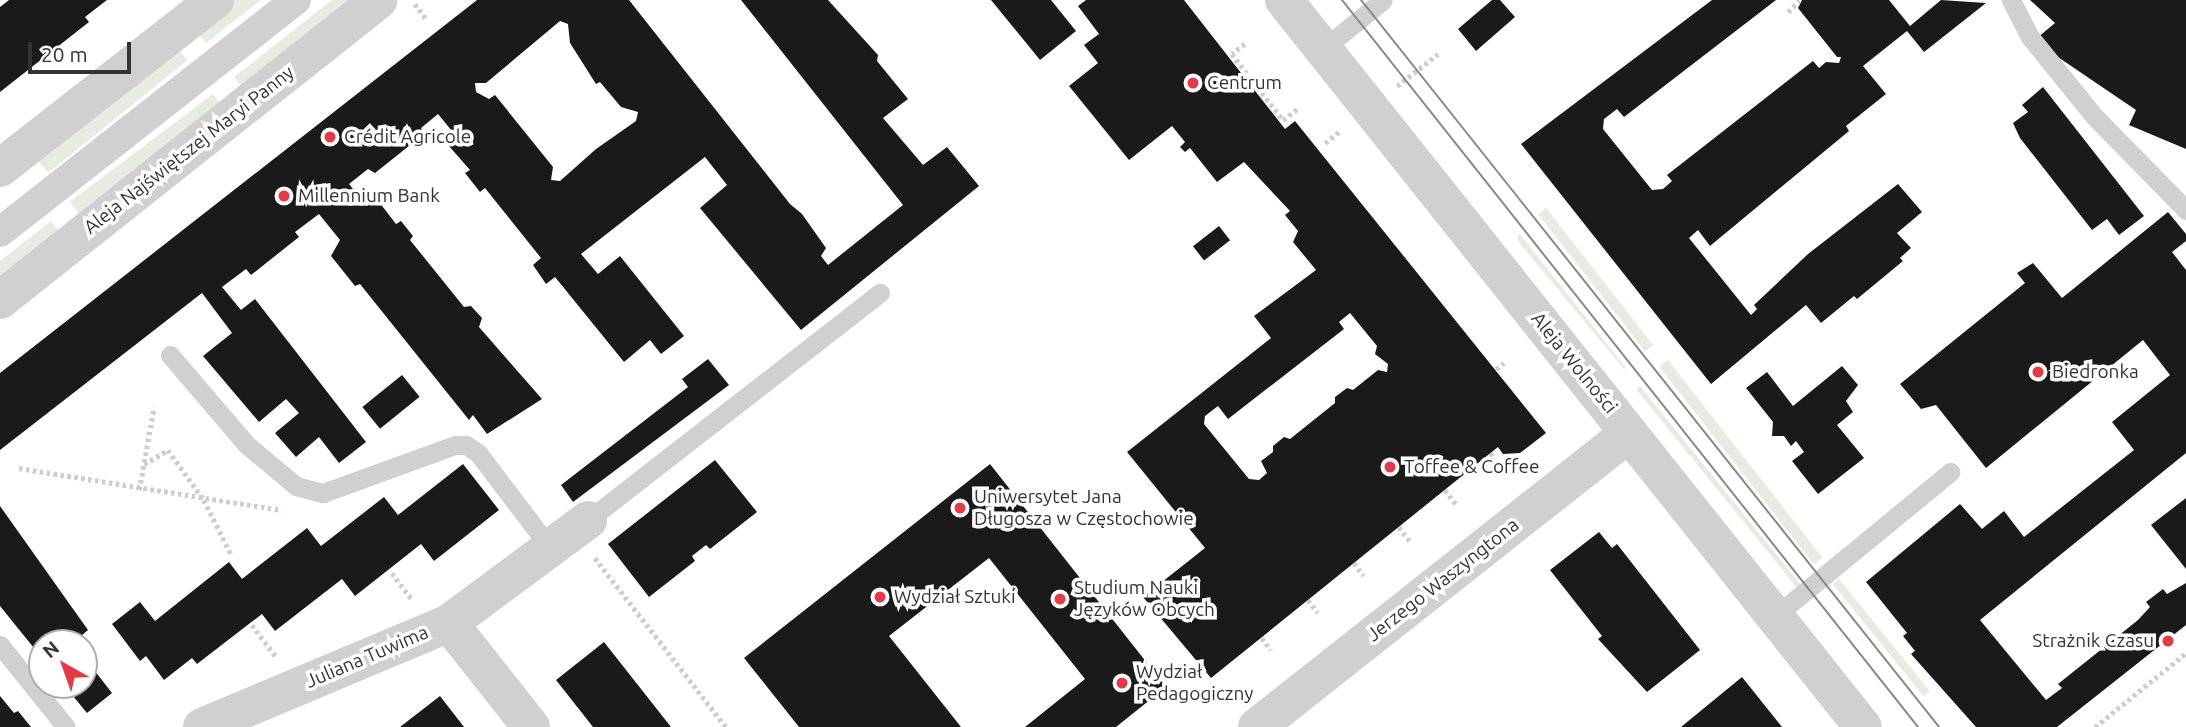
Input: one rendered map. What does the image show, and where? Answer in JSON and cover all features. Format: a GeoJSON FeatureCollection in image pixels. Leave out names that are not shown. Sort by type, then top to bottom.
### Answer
{"type":"FeatureCollection","features":[{"type":"Feature","properties":{"kind":"street"},"geometry":{"type":"LineString","coordinates":[[0,168],[215,0]]}},
{"type":"Feature","properties":{"kind":"street"},"geometry":{"type":"LineString","coordinates":[[0,232],[296,0]]}},
{"type":"Feature","properties":{"kind":"street","name":"Aleja Najświętszej Maryi Panny"},"geometry":{"type":"LineString","coordinates":[[0,300],[379,0]]}},
{"type":"Feature","properties":{"kind":"street","name":"Aleja Wolności"},"geometry":{"type":"LineString","coordinates":[[1284,0],[1863,727]]}},
{"type":"Feature","properties":{"kind":"street","name":"Jerzego Waszyngtona"},"geometry":{"type":"LineString","coordinates":[[1257,727],[1629,433]]}},
{"type":"Feature","properties":{"kind":"street"},"geometry":{"type":"LineString","coordinates":[[434,616],[551,549],[591,538]]}},
{"type":"Feature","properties":{"kind":"street","name":"Juliana Tuwima"},"geometry":{"type":"LineString","coordinates":[[202,727],[434,616],[531,727]]}},
{"type":"Feature","properties":{"kind":"lane"},"geometry":{"type":"LineString","coordinates":[[1322,49],[1383,0]]}},
{"type":"Feature","properties":{"kind":"lane"},"geometry":{"type":"LineString","coordinates":[[2011,0],[2031,37],[2094,116],[2186,210]]}},
{"type":"Feature","properties":{"kind":"lane"},"geometry":{"type":"LineString","coordinates":[[591,538],[880,293]]}},
{"type":"Feature","properties":{"kind":"lane"},"geometry":{"type":"LineString","coordinates":[[170,355],[247,445],[296,485],[323,493],[455,445],[466,445],[478,453],[551,549]]}},
{"type":"Feature","properties":{"kind":"lane"},"geometry":{"type":"LineString","coordinates":[[1775,616],[1950,472]]}},
{"type":"Feature","properties":{"kind":"lane"},"geometry":{"type":"LineString","coordinates":[[0,645],[66,727]]}},
{"type":"Feature","properties":{"kind":"path"},"geometry":{"type":"LineString","coordinates":[[412,0],[427,20]]}},
{"type":"Feature","properties":{"kind":"path"},"geometry":{"type":"LineString","coordinates":[[1788,12],[1799,0]]}},
{"type":"Feature","properties":{"kind":"path"},"geometry":{"type":"LineString","coordinates":[[1245,44],[1232,54],[1264,99],[1283,120],[1297,108]]}},
{"type":"Feature","properties":{"kind":"path"},"geometry":{"type":"LineString","coordinates":[[1325,143],[1346,126]]}},
{"type":"Feature","properties":{"kind":"path"},"geometry":{"type":"LineString","coordinates":[[1496,369],[1504,363]]}},
{"type":"Feature","properties":{"kind":"path"},"geometry":{"type":"LineString","coordinates":[[139,490],[154,407]]}},
{"type":"Feature","properties":{"kind":"path"},"geometry":{"type":"LineString","coordinates":[[144,464],[168,450],[204,500],[231,554]]}},
{"type":"Feature","properties":{"kind":"path"},"geometry":{"type":"LineString","coordinates":[[1491,453],[1499,472]]}},
{"type":"Feature","properties":{"kind":"path"},"geometry":{"type":"LineString","coordinates":[[19,468],[139,490],[286,511]]}},
{"type":"Feature","properties":{"kind":"path"},"geometry":{"type":"LineString","coordinates":[[1445,490],[1456,504]]}},
{"type":"Feature","properties":{"kind":"path"},"geometry":{"type":"LineString","coordinates":[[1399,527],[1410,541]]}},
{"type":"Feature","properties":{"kind":"path"},"geometry":{"type":"LineString","coordinates":[[591,538],[726,727]]}},
{"type":"Feature","properties":{"kind":"path"},"geometry":{"type":"LineString","coordinates":[[1354,564],[1364,576]]}},
{"type":"Feature","properties":{"kind":"path"},"geometry":{"type":"LineString","coordinates":[[391,573],[434,616]]}},
{"type":"Feature","properties":{"kind":"path"},"geometry":{"type":"LineString","coordinates":[[1308,600],[1318,613]]}},
{"type":"Feature","properties":{"kind":"path"},"geometry":{"type":"LineString","coordinates":[[252,625],[279,661]]}},
{"type":"Feature","properties":{"kind":"path"},"geometry":{"type":"LineString","coordinates":[[1262,638],[1271,650]]}},
{"type":"Feature","properties":{"kind":"path"},"geometry":{"type":"LineString","coordinates":[[2095,727],[2185,657]]}},
{"type":"Feature","properties":{"kind":"shaded area"},"geometry":{"type":"Polygon","coordinates":[[[230,0],[261,0],[206,43],[194,28],[230,0]]]}},
{"type":"Feature","properties":{"kind":"shaded area"},"geometry":{"type":"Polygon","coordinates":[[[332,0],[365,0],[246,92],[234,77],[332,0]]]}},
{"type":"Feature","properties":{"kind":"shaded area"},"geometry":{"type":"Polygon","coordinates":[[[174,44],[187,60],[48,173],[35,157],[174,44]]]}},
{"type":"Feature","properties":{"kind":"shaded area"},"geometry":{"type":"Polygon","coordinates":[[[213,94],[225,110],[82,218],[70,202],[213,94]]]}},
{"type":"Feature","properties":{"kind":"shaded area"},"geometry":{"type":"Polygon","coordinates":[[[1546,208],[1653,345],[1645,351],[1538,214],[1546,208]]]}},
{"type":"Feature","properties":{"kind":"shaded area"},"geometry":{"type":"Polygon","coordinates":[[[51,221],[64,237],[0,286],[0,261],[51,221]]]}},
{"type":"Feature","properties":{"kind":"shaded area"},"geometry":{"type":"Polygon","coordinates":[[[1519,233],[1626,368],[1624,369],[1517,240],[1519,233]]]}},
{"type":"Feature","properties":{"kind":"shaded area"},"geometry":{"type":"Polygon","coordinates":[[[1668,360],[1823,558],[1814,565],[1659,367],[1668,360]]]}},
{"type":"Feature","properties":{"kind":"shaded area"},"geometry":{"type":"Polygon","coordinates":[[[1640,386],[1801,585],[1797,588],[1636,389],[1640,386]]]}},
{"type":"Feature","properties":{"kind":"shaded area"},"geometry":{"type":"Polygon","coordinates":[[[1839,579],[1930,691],[1923,696],[1833,584],[1839,579]]]}},
{"type":"Feature","properties":{"kind":"building"},"geometry":{"type":"Polygon","coordinates":[[[9,0],[107,0],[85,17],[89,22],[0,92],[0,7],[9,0]]]}},
{"type":"Feature","properties":{"kind":"building"},"geometry":{"type":"Polygon","coordinates":[[[477,0],[629,0],[790,204],[802,214],[826,248],[821,256],[828,265],[903,205],[741,0],[828,0],[878,55],[877,61],[908,99],[883,118],[923,165],[947,147],[979,186],[801,330],[700,208],[727,185],[705,157],[581,254],[598,274],[620,256],[684,336],[661,354],[650,340],[624,362],[555,277],[546,284],[533,265],[541,258],[485,188],[480,192],[465,173],[470,170],[448,145],[456,136],[438,114],[421,128],[424,134],[375,173],[368,169],[349,184],[367,206],[376,198],[396,224],[401,221],[413,236],[410,240],[464,307],[471,306],[482,318],[479,327],[542,399],[487,434],[473,415],[469,420],[360,284],[355,286],[331,256],[340,240],[319,214],[295,232],[299,237],[251,275],[246,269],[222,287],[241,310],[255,299],[366,442],[339,463],[319,437],[296,457],[275,433],[299,413],[286,399],[259,422],[203,356],[232,333],[202,293],[0,450],[0,373],[477,0]],[[560,21],[486,83],[475,83],[476,92],[489,99],[495,95],[553,167],[551,180],[560,181],[596,149],[636,121],[638,112],[621,107],[600,82],[596,84],[570,43],[568,24],[560,21]]]}},
{"type":"Feature","properties":{"kind":"building"},"geometry":{"type":"Polygon","coordinates":[[[991,0],[1051,0],[1076,31],[1040,60],[991,0]]]}},
{"type":"Feature","properties":{"kind":"building"},"geometry":{"type":"Polygon","coordinates":[[[1086,0],[1184,0],[1285,129],[1295,121],[1546,433],[1520,453],[1503,454],[1498,447],[1211,678],[1143,597],[1205,548],[1127,452],[1271,338],[1254,316],[1316,270],[1293,242],[1298,231],[1285,215],[1290,211],[1244,162],[1217,182],[1190,148],[1185,152],[1180,147],[1185,142],[1172,126],[1129,160],[1069,86],[1098,63],[1084,45],[1099,34],[1078,6],[1086,0]],[[1350,313],[1339,322],[1344,329],[1228,419],[1218,406],[1205,416],[1204,424],[1249,479],[1259,480],[1267,473],[1261,461],[1273,452],[1273,446],[1284,437],[1290,439],[1335,403],[1335,397],[1347,388],[1353,390],[1378,370],[1387,372],[1388,364],[1375,354],[1377,346],[1350,313]]]}},
{"type":"Feature","properties":{"kind":"building"},"geometry":{"type":"Polygon","coordinates":[[[1492,0],[1500,0],[1515,17],[1476,51],[1458,29],[1492,0]]]}},
{"type":"Feature","properties":{"kind":"building"},"geometry":{"type":"Polygon","coordinates":[[[1712,0],[1776,0],[1624,117],[1617,109],[1604,119],[1603,129],[1652,190],[1663,189],[1672,181],[1667,175],[1813,61],[1819,68],[1826,62],[1839,63],[1841,57],[1837,57],[1798,8],[1802,0],[1889,0],[1910,26],[1941,0],[1986,3],[1924,52],[1907,31],[1863,66],[1886,94],[1846,126],[1849,131],[1710,246],[1698,230],[1689,238],[1751,315],[1757,309],[1754,305],[1808,254],[1898,184],[1922,212],[1897,233],[1911,248],[1900,258],[1903,261],[1857,299],[1854,296],[1821,323],[1806,305],[1711,384],[1521,144],[1712,0]]]}},
{"type":"Feature","properties":{"kind":"building"},"geometry":{"type":"Polygon","coordinates":[[[2030,0],[2186,0],[2186,149],[2129,125],[2136,110],[2052,53],[2037,38],[2055,23],[2030,0]]]}},
{"type":"Feature","properties":{"kind":"building"},"geometry":{"type":"Polygon","coordinates":[[[2043,87],[2144,216],[2119,235],[2107,219],[2092,230],[2020,138],[2013,123],[2028,112],[2022,105],[2043,87]]]}},
{"type":"Feature","properties":{"kind":"building"},"geometry":{"type":"Polygon","coordinates":[[[2168,212],[2186,234],[2186,241],[2172,252],[2186,270],[2186,453],[1980,620],[2046,700],[2062,688],[2058,684],[2138,620],[2150,607],[2146,602],[2163,589],[2167,594],[2186,583],[2186,625],[2057,727],[1976,727],[1911,654],[1915,651],[1903,636],[1907,633],[1866,582],[1960,504],[1982,529],[2004,511],[2024,537],[2134,450],[2112,422],[2170,375],[2143,340],[1986,468],[1936,405],[1921,409],[1900,384],[2025,283],[2017,273],[2033,263],[2062,298],[2168,212]]]}},
{"type":"Feature","properties":{"kind":"building"},"geometry":{"type":"Polygon","coordinates":[[[1219,226],[1230,240],[1204,261],[1193,246],[1219,226]]]}},
{"type":"Feature","properties":{"kind":"building"},"geometry":{"type":"Polygon","coordinates":[[[708,359],[729,385],[573,502],[561,485],[688,387],[682,379],[708,359]]]}},
{"type":"Feature","properties":{"kind":"building"},"geometry":{"type":"Polygon","coordinates":[[[1842,366],[1858,385],[1846,401],[1853,412],[1837,425],[1864,458],[1818,494],[1792,461],[1804,452],[1796,441],[1791,446],[1784,436],[1772,436],[1773,422],[1746,388],[1767,372],[1793,406],[1842,366]]]}},
{"type":"Feature","properties":{"kind":"building"},"geometry":{"type":"Polygon","coordinates":[[[402,375],[420,397],[380,429],[362,407],[402,375]]]}},
{"type":"Feature","properties":{"kind":"building"},"geometry":{"type":"Polygon","coordinates":[[[715,460],[757,512],[710,549],[706,545],[692,556],[695,561],[649,597],[608,544],[715,460]]]}},
{"type":"Feature","properties":{"kind":"building"},"geometry":{"type":"Polygon","coordinates":[[[463,464],[499,510],[434,561],[421,544],[355,596],[342,579],[275,631],[262,614],[197,664],[192,658],[164,680],[146,656],[140,661],[112,624],[140,602],[155,621],[229,562],[242,579],[307,528],[321,546],[384,497],[398,515],[463,464]]]}},
{"type":"Feature","properties":{"kind":"building"},"geometry":{"type":"Polygon","coordinates":[[[990,464],[1166,687],[1116,727],[1025,727],[1085,679],[989,558],[889,636],[961,727],[799,727],[744,658],[990,464]]]}},
{"type":"Feature","properties":{"kind":"building"},"geometry":{"type":"Polygon","coordinates":[[[2186,498],[2186,569],[2151,525],[2186,498]]]}},
{"type":"Feature","properties":{"kind":"building"},"geometry":{"type":"Polygon","coordinates":[[[0,506],[87,629],[28,629],[28,641],[0,606],[0,506]]]}},
{"type":"Feature","properties":{"kind":"building"},"geometry":{"type":"Polygon","coordinates":[[[1599,532],[1612,548],[1617,544],[1700,650],[1647,692],[1598,639],[1602,636],[1550,570],[1599,532]]]}},
{"type":"Feature","properties":{"kind":"building"},"geometry":{"type":"Polygon","coordinates":[[[604,642],[671,727],[593,727],[556,680],[604,642]]]}},
{"type":"Feature","properties":{"kind":"building"},"geometry":{"type":"Polygon","coordinates":[[[98,675],[112,693],[87,713],[76,699],[98,699],[98,675]]]}},
{"type":"Feature","properties":{"kind":"building"},"geometry":{"type":"Polygon","coordinates":[[[1742,677],[1782,727],[1681,727],[1742,677]]]}},
{"type":"Feature","properties":{"kind":"building"},"geometry":{"type":"Polygon","coordinates":[[[0,696],[14,713],[18,711],[31,727],[0,727],[0,696]]]}},
{"type":"Feature","properties":{"kind":"building"},"geometry":{"type":"Polygon","coordinates":[[[440,696],[464,727],[400,727],[440,696]]]}},
{"type":"Feature","properties":{"kind":"tram line"},"geometry":{"type":"LineString","coordinates":[[1342,0],[1918,727]]}},
{"type":"Feature","properties":{"kind":"tram line"},"geometry":{"type":"LineString","coordinates":[[1361,0],[1939,727]]}},
{"type":"Feature","properties":{"kind":"place","name":"Centrum"},"geometry":{"type":"Point","coordinates":[1193,83]}},
{"type":"Feature","properties":{"kind":"place","name":"Crédit Agricole"},"geometry":{"type":"Point","coordinates":[330,137]}},
{"type":"Feature","properties":{"kind":"place","name":"Millennium Bank"},"geometry":{"type":"Point","coordinates":[284,196]}},
{"type":"Feature","properties":{"kind":"place","name":"Biedronka"},"geometry":{"type":"Point","coordinates":[2038,372]}},
{"type":"Feature","properties":{"kind":"place","name":"Toffee & Coffee"},"geometry":{"type":"Point","coordinates":[1390,467]}},
{"type":"Feature","properties":{"kind":"place","name":"Uniwersytet Jana Długosza w Częstochowie"},"geometry":{"type":"Point","coordinates":[960,508]}},
{"type":"Feature","properties":{"kind":"place","name":"Wydział Sztuki"},"geometry":{"type":"Point","coordinates":[880,597]}},
{"type":"Feature","properties":{"kind":"place","name":"Studium Nauki Języków Obcych"},"geometry":{"type":"Point","coordinates":[1060,599]}},
{"type":"Feature","properties":{"kind":"place","name":"Strażnik Czasu"},"geometry":{"type":"Point","coordinates":[2168,641]}},
{"type":"Feature","properties":{"kind":"place","name":"Wydział Pedagogiczny"},"geometry":{"type":"Point","coordinates":[1122,683]}}]}
